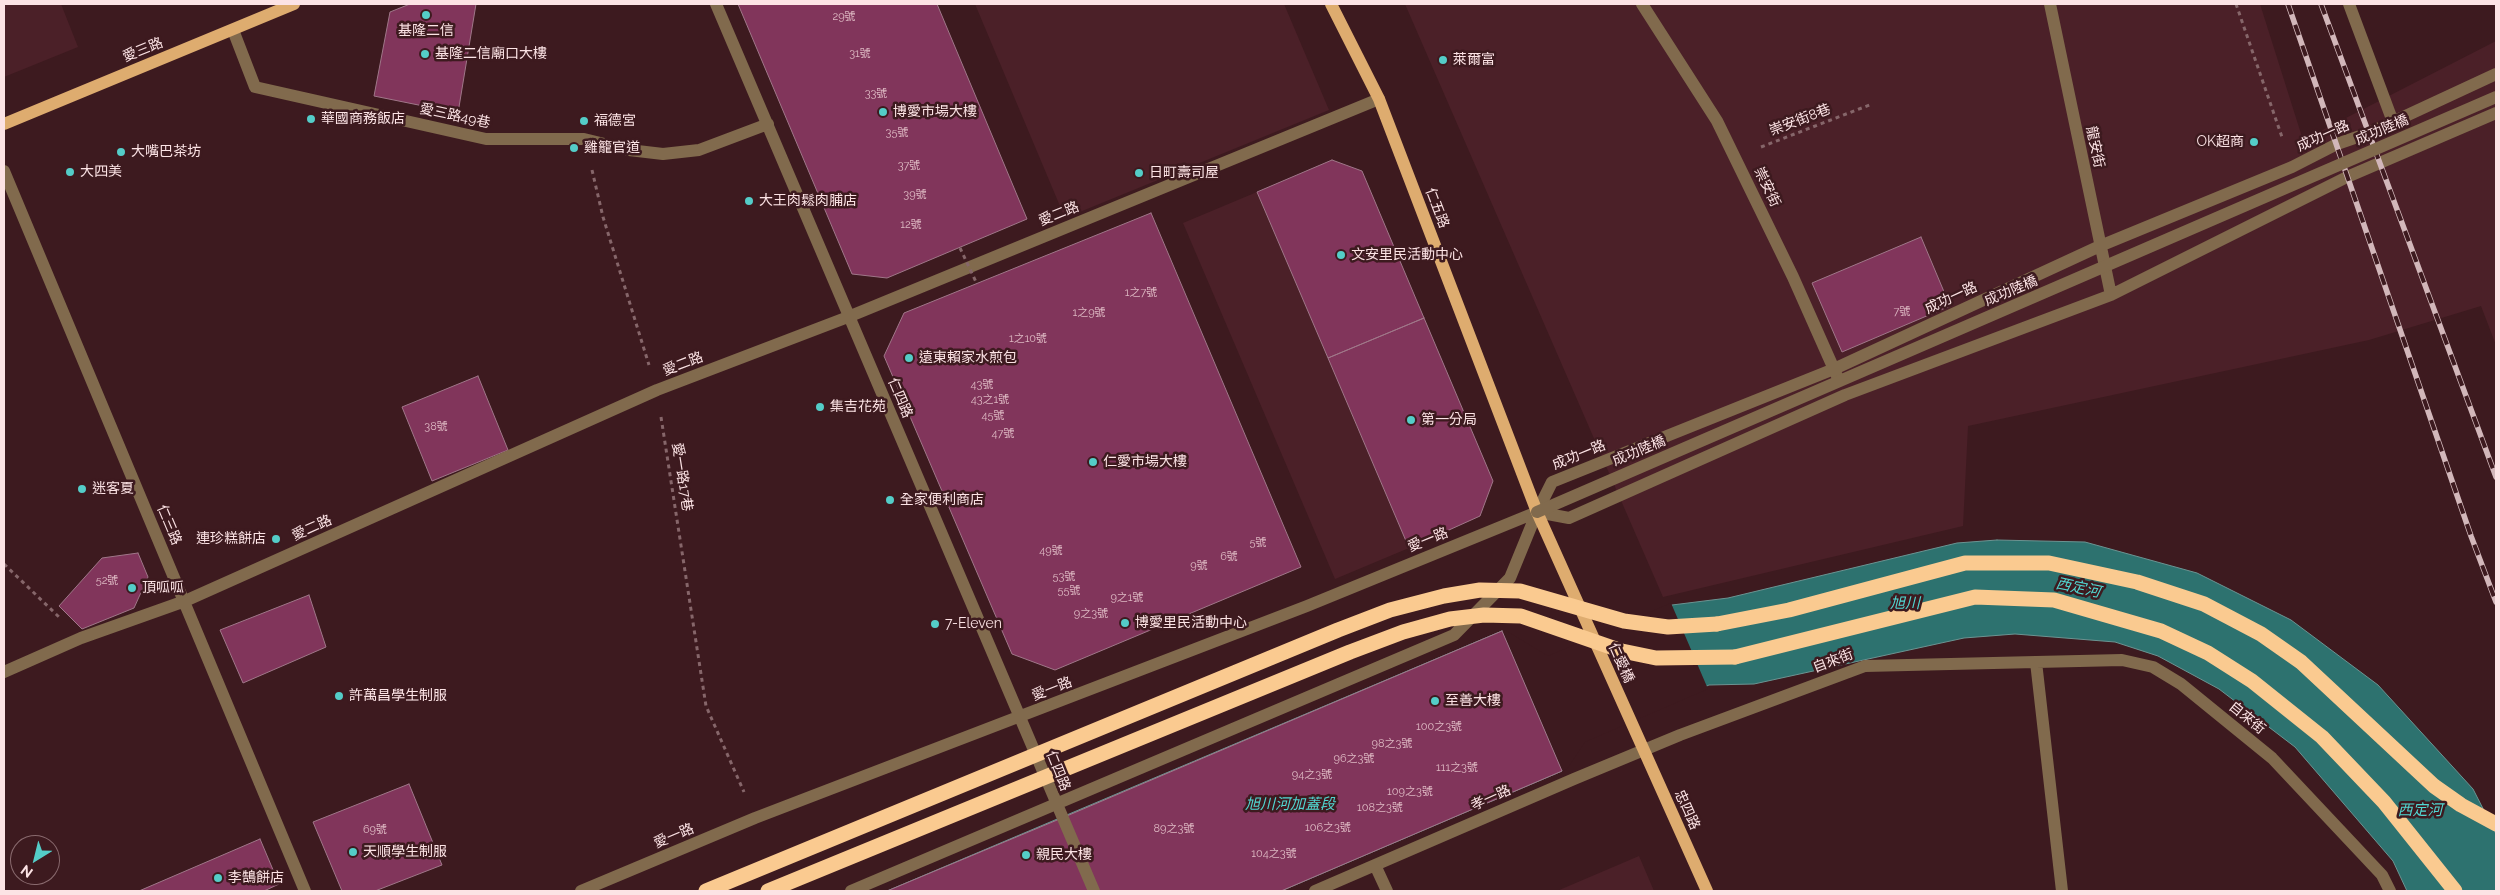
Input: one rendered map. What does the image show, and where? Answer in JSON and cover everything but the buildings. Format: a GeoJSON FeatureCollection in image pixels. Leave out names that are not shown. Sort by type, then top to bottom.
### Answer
{"type":"FeatureCollection","features":[{"type":"Feature","properties":{"kind":"highway"},"geometry":{"type":"LineString","coordinates":[[706,891],[1390,610],[1444,596],[1480,590],[1520,590],[1624,621],[1668,627],[1717,624],[1789,610],[1965,563],[2049,563],[2136,582],[2204,604],[2261,634],[2301,662],[2434,786],[2461,805],[2496,824]]}},
{"type":"Feature","properties":{"kind":"highway"},"geometry":{"type":"LineString","coordinates":[[768,891],[1350,652],[1403,632],[1450,619],[1484,615],[1521,616],[1622,651],[1656,658],[1735,657],[1975,597],[2054,600],[2160,631],[2208,653],[2252,681],[2322,737],[2384,802],[2455,891]]}},
{"type":"Feature","properties":{"kind":"main road","name":"愛三路"},"geometry":{"type":"LineString","coordinates":[[4,124],[294,4]]}},
{"type":"Feature","properties":{"kind":"main road","name":"仁五路"},"geometry":{"type":"LineString","coordinates":[[1331,4],[1379,99],[1537,512]]}},
{"type":"Feature","properties":{"kind":"main road","name":"仁愛橋"},"geometry":{"type":"LineString","coordinates":[[1537,512],[1642,746]]}},
{"type":"Feature","properties":{"kind":"main road","name":"忠四路"},"geometry":{"type":"LineString","coordinates":[[1642,746],[1707,891]]}},
{"type":"Feature","properties":{"kind":"street","name":"仁四路"},"geometry":{"type":"LineString","coordinates":[[716,4],[1094,891]]}},
{"type":"Feature","properties":{"kind":"street","name":"崇安街"},"geometry":{"type":"LineString","coordinates":[[1642,4],[1718,121],[1845,394]]}},
{"type":"Feature","properties":{"kind":"street","name":"龍安街"},"geometry":{"type":"LineString","coordinates":[[2050,4],[2111,295]]}},
{"type":"Feature","properties":{"kind":"street"},"geometry":{"type":"LineString","coordinates":[[2349,4],[2393,122]]}},
{"type":"Feature","properties":{"kind":"street","name":"愛三路49巷"},"geometry":{"type":"LineString","coordinates":[[233,30],[255,87],[486,139],[584,139],[629,150],[664,154],[699,150],[768,124]]}},
{"type":"Feature","properties":{"kind":"street","name":"成功一路"},"geometry":{"type":"LineString","coordinates":[[1537,512],[1552,482],[1834,369],[2100,246],[2292,167],[2337,144],[2393,122],[2496,74]]}},
{"type":"Feature","properties":{"kind":"street","name":"成功陸橋"},"geometry":{"type":"LineString","coordinates":[[1537,512],[2496,98]]}},
{"type":"Feature","properties":{"kind":"street","name":"愛二路"},"geometry":{"type":"LineString","coordinates":[[4,672],[81,638],[185,601],[657,390],[848,317],[1379,99]]}},
{"type":"Feature","properties":{"kind":"street"},"geometry":{"type":"LineString","coordinates":[[851,891],[1454,635],[1510,578],[1537,512],[1569,518],[1845,394],[2111,295],[2347,177],[2496,113]]}},
{"type":"Feature","properties":{"kind":"street","name":"仁三路"},"geometry":{"type":"LineString","coordinates":[[4,171],[305,891]]}},
{"type":"Feature","properties":{"kind":"street","name":"愛一路"},"geometry":{"type":"LineString","coordinates":[[581,891],[756,818],[1307,606],[1537,512]]}},
{"type":"Feature","properties":{"kind":"street","name":"自來街"},"geometry":{"type":"LineString","coordinates":[[1680,735],[1865,666],[2122,660],[2153,667],[2181,684],[2272,758],[2382,875],[2390,891]]}},
{"type":"Feature","properties":{"kind":"street"},"geometry":{"type":"LineString","coordinates":[[2036,662],[2062,891]]}},
{"type":"Feature","properties":{"kind":"street","name":"孝一路"},"geometry":{"type":"LineString","coordinates":[[1315,891],[1574,779],[1642,746],[1680,735]]}},
{"type":"Feature","properties":{"kind":"street"},"geometry":{"type":"LineString","coordinates":[[1376,865],[1387,891]]}},
{"type":"Feature","properties":{"kind":"path"},"geometry":{"type":"LineString","coordinates":[[2236,4],[2292,167]]}},
{"type":"Feature","properties":{"kind":"path","name":"崇安街8巷"},"geometry":{"type":"LineString","coordinates":[[1735,157],[1872,104]]}},
{"type":"Feature","properties":{"kind":"path","name":"愛一路17巷"},"geometry":{"type":"LineString","coordinates":[[584,139],[603,216],[657,390],[706,706],[756,818]]}},
{"type":"Feature","properties":{"kind":"path"},"geometry":{"type":"LineString","coordinates":[[960,248],[977,284]]}},
{"type":"Feature","properties":{"kind":"path"},"geometry":{"type":"LineString","coordinates":[[4,564],[81,638]]}},
{"type":"Feature","properties":{"kind":"shaded area"},"geometry":{"type":"Polygon","coordinates":[[[4,4],[61,4],[78,47],[4,77],[4,4]]]}},
{"type":"Feature","properties":{"kind":"shaded area"},"geometry":{"type":"Polygon","coordinates":[[[975,4],[1284,4],[1329,110],[1065,218],[975,4]]]}},
{"type":"Feature","properties":{"kind":"shaded area"},"geometry":{"type":"Polygon","coordinates":[[[1405,4],[2260,4],[2303,140],[2496,41],[2496,345],[2481,306],[2369,340],[1968,426],[1963,526],[1663,597],[1405,4]]]}},
{"type":"Feature","properties":{"kind":"shaded area"},"geometry":{"type":"Polygon","coordinates":[[[1257,192],[1409,548],[1335,579],[1183,223],[1257,192]]]}},
{"type":"Feature","properties":{"kind":"shaded area"},"geometry":{"type":"Polygon","coordinates":[[[1639,856],[1654,891],[1557,891],[1639,856]]]}},
{"type":"Feature","properties":{"kind":"water"},"geometry":{"type":"Polygon","coordinates":[[[1997,540],[2085,542],[2197,573],[2291,620],[2378,685],[2473,789],[2496,834],[2496,891],[2407,891],[2393,861],[2295,747],[2219,689],[2158,656],[2115,642],[2015,634],[1964,638],[1754,684],[1709,685],[1583,740],[1562,771],[1281,891],[887,891],[1502,631],[1548,658],[1672,605],[1728,598],[1957,543],[1997,540]]]}},
{"type":"Feature","properties":{"kind":"pier"},"geometry":{"type":"Polygon","coordinates":[[[1671,603],[1708,689],[1585,742],[1567,769],[1562,771],[1502,631],[1505,630],[1548,656],[1671,603]]]}},
{"type":"Feature","properties":{"kind":"railway"},"geometry":{"type":"LineString","coordinates":[[2288,4],[2471,536],[2496,602]]}},
{"type":"Feature","properties":{"kind":"railway"},"geometry":{"type":"LineString","coordinates":[[2321,4],[2496,477]]}},
{"type":"Feature","properties":{"kind":"place","name":"基隆二信"},"geometry":{"type":"Point","coordinates":[426,15]}},
{"type":"Feature","properties":{"kind":"place","name":"基隆二信廟口大樓"},"geometry":{"type":"Point","coordinates":[425,54]}},
{"type":"Feature","properties":{"kind":"place","name":"萊爾富"},"geometry":{"type":"Point","coordinates":[1443,60]}},
{"type":"Feature","properties":{"kind":"place","name":"博愛市場大樓"},"geometry":{"type":"Point","coordinates":[883,112]}},
{"type":"Feature","properties":{"kind":"place","name":"華國商務飯店"},"geometry":{"type":"Point","coordinates":[311,119]}},
{"type":"Feature","properties":{"kind":"place","name":"福德宮"},"geometry":{"type":"Point","coordinates":[584,121]}},
{"type":"Feature","properties":{"kind":"place","name":"OK超商"},"geometry":{"type":"Point","coordinates":[2254,142]}},
{"type":"Feature","properties":{"kind":"place","name":"雞籠官道"},"geometry":{"type":"Point","coordinates":[574,148]}},
{"type":"Feature","properties":{"kind":"place","name":"大嘴巴茶坊"},"geometry":{"type":"Point","coordinates":[121,152]}},
{"type":"Feature","properties":{"kind":"place","name":"大四美"},"geometry":{"type":"Point","coordinates":[70,172]}},
{"type":"Feature","properties":{"kind":"place","name":"日町壽司屋"},"geometry":{"type":"Point","coordinates":[1139,173]}},
{"type":"Feature","properties":{"kind":"place","name":"大王肉鬆肉脯店"},"geometry":{"type":"Point","coordinates":[749,201]}},
{"type":"Feature","properties":{"kind":"place","name":"文安里民活動中心"},"geometry":{"type":"Point","coordinates":[1341,255]}},
{"type":"Feature","properties":{"kind":"place","name":"遠東賴家水煎包"},"geometry":{"type":"Point","coordinates":[909,358]}},
{"type":"Feature","properties":{"kind":"place","name":"集吉花苑"},"geometry":{"type":"Point","coordinates":[820,407]}},
{"type":"Feature","properties":{"kind":"place","name":"第一分局"},"geometry":{"type":"Point","coordinates":[1411,420]}},
{"type":"Feature","properties":{"kind":"place","name":"仁愛市場大樓"},"geometry":{"type":"Point","coordinates":[1093,462]}},
{"type":"Feature","properties":{"kind":"place","name":"迷客夏"},"geometry":{"type":"Point","coordinates":[82,489]}},
{"type":"Feature","properties":{"kind":"place","name":"全家便利商店"},"geometry":{"type":"Point","coordinates":[890,500]}},
{"type":"Feature","properties":{"kind":"place","name":"連珍糕餅店"},"geometry":{"type":"Point","coordinates":[276,539]}},
{"type":"Feature","properties":{"kind":"place","name":"頂呱呱"},"geometry":{"type":"Point","coordinates":[132,588]}},
{"type":"Feature","properties":{"kind":"place","name":"博愛里民活動中心"},"geometry":{"type":"Point","coordinates":[1125,623]}},
{"type":"Feature","properties":{"kind":"place","name":"7-Eleven"},"geometry":{"type":"Point","coordinates":[935,624]}},
{"type":"Feature","properties":{"kind":"place","name":"許萬昌學生制服"},"geometry":{"type":"Point","coordinates":[339,696]}},
{"type":"Feature","properties":{"kind":"place","name":"至善大樓"},"geometry":{"type":"Point","coordinates":[1435,701]}},
{"type":"Feature","properties":{"kind":"place","name":"天順學生制服"},"geometry":{"type":"Point","coordinates":[353,852]}},
{"type":"Feature","properties":{"kind":"place","name":"親民大樓"},"geometry":{"type":"Point","coordinates":[1026,855]}},
{"type":"Feature","properties":{"kind":"place","name":"李鵠餅店"},"geometry":{"type":"Point","coordinates":[218,878]}},
{"type":"Feature","properties":{"kind":"water label","name":"西定河"},"geometry":{"type":"Point","coordinates":[2078,588]}},
{"type":"Feature","properties":{"kind":"water label","name":"旭川"},"geometry":{"type":"Point","coordinates":[1905,603]}},
{"type":"Feature","properties":{"kind":"water label","name":"旭川河加蓋段"},"geometry":{"type":"Point","coordinates":[1290,804]}},
{"type":"Feature","properties":{"kind":"water label","name":"西定河"},"geometry":{"type":"Point","coordinates":[2420,810]}}]}
